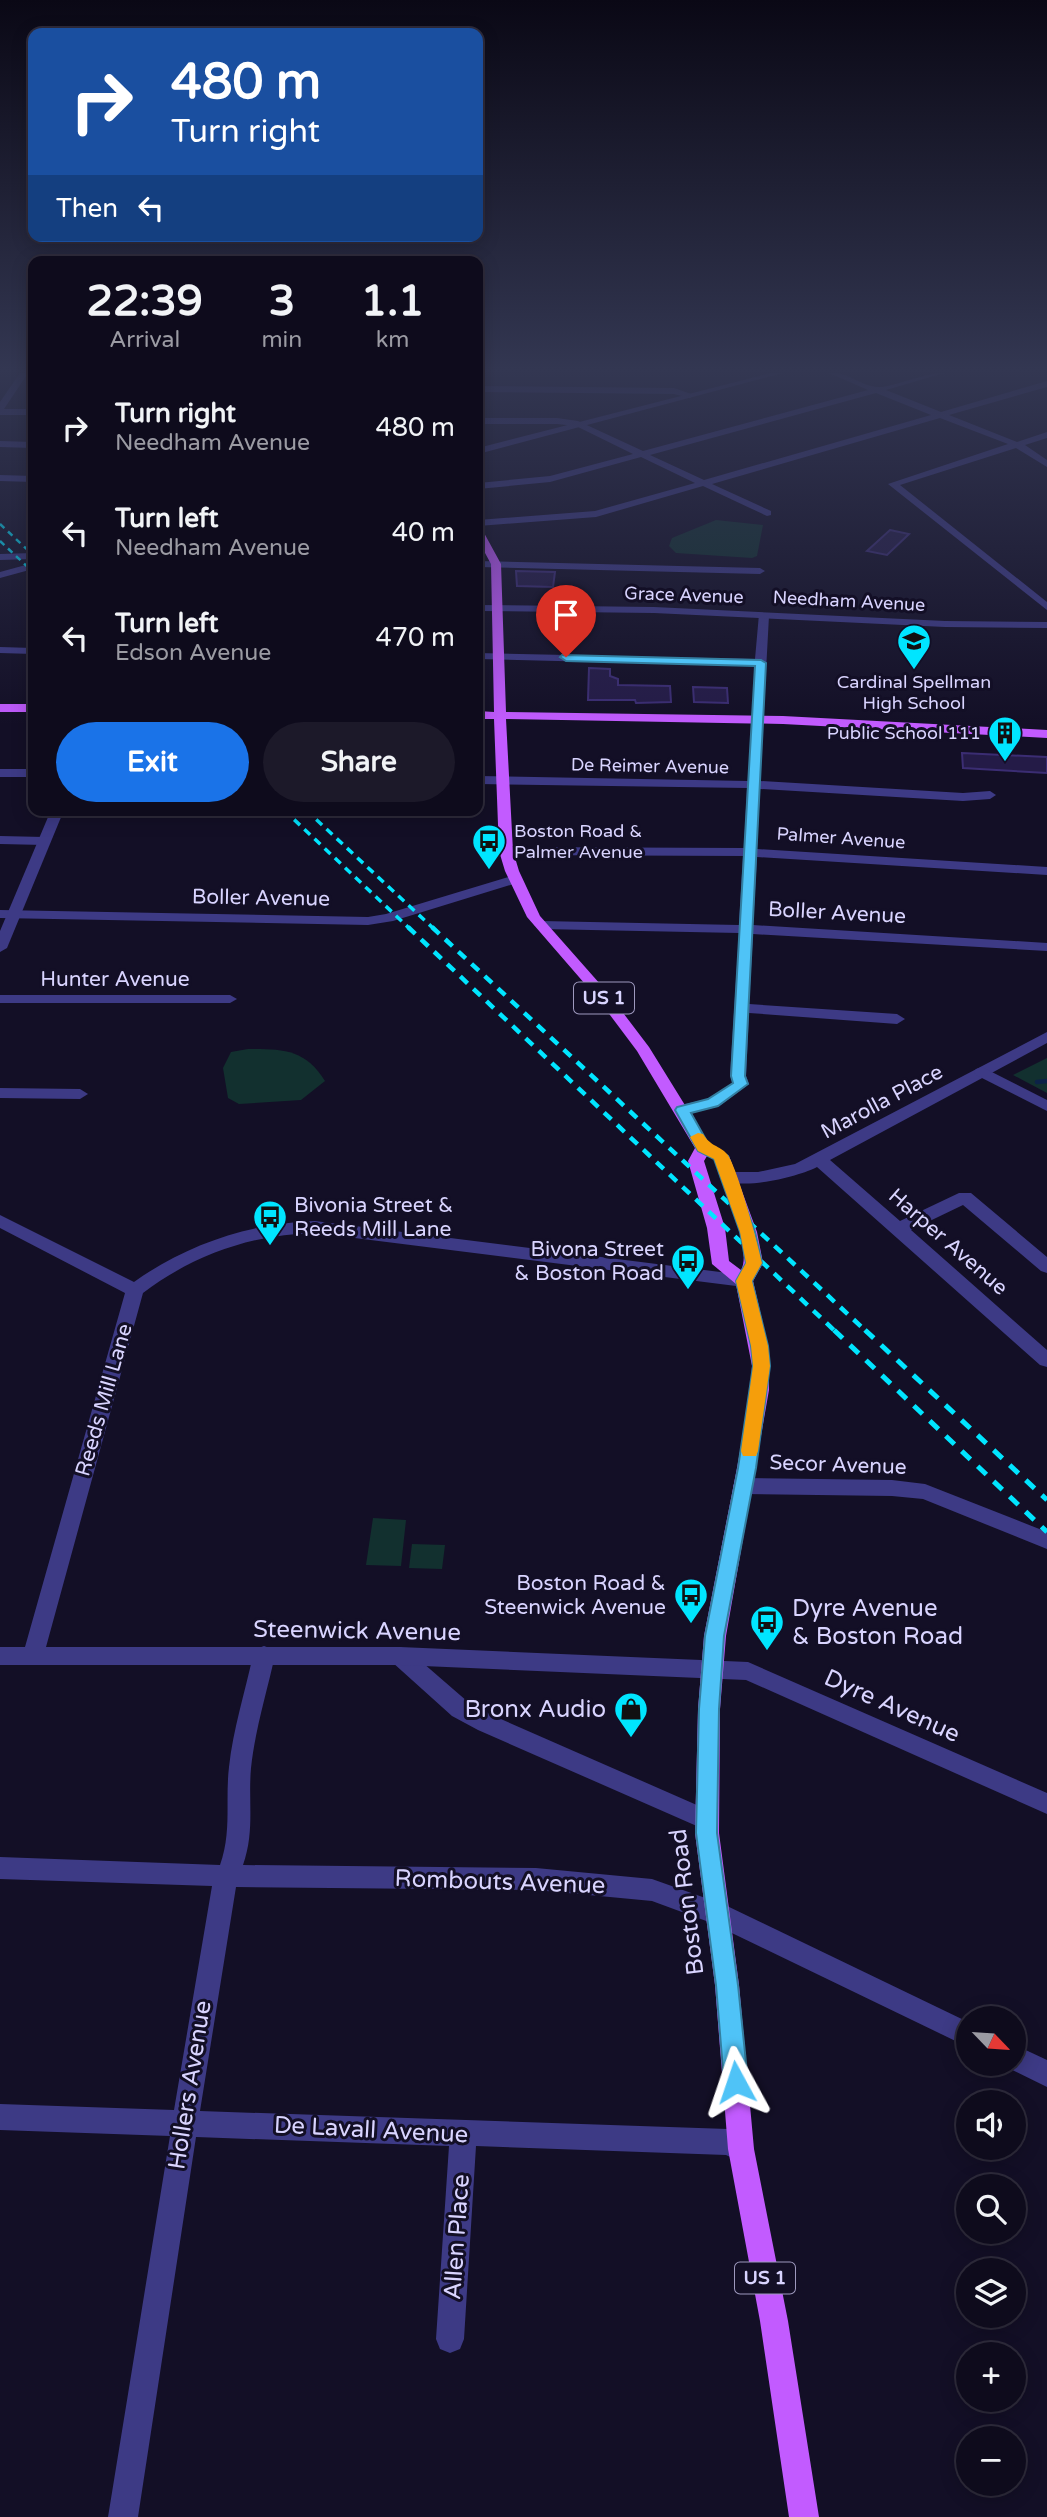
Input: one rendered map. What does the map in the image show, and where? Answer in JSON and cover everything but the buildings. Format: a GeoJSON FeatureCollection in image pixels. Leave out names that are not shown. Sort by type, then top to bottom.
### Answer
{"type":"FeatureCollection","features":[{"type":"Feature","properties":{"kind":"main road","name":"Boston Road"},"geometry":{"type":"LineString","coordinates":[[483,540],[496,564],[506,850],[515,879],[541,925],[633,1035],[682,1110],[703,1148],[721,1156],[730,1177],[754,1263],[744,1281],[759,1346],[760,1390],[715,1636],[709,1709],[707,1820],[716,1913],[727,1985],[741,2149],[774,2321],[804,2517]]}},
{"type":"Feature","properties":{"kind":"main road"},"geometry":{"type":"LineString","coordinates":[[0,708],[28,708]]}},
{"type":"Feature","properties":{"kind":"main road"},"geometry":{"type":"LineString","coordinates":[[483,715],[758,719],[1047,734]]}},
{"type":"Feature","properties":{"kind":"main road"},"geometry":{"type":"LineString","coordinates":[[703,1148],[696,1161],[716,1228],[722,1264],[744,1281]]}},
{"type":"Feature","properties":{"kind":"street"},"geometry":{"type":"LineString","coordinates":[[483,523],[596,514],[674,490]]}},
{"type":"Feature","properties":{"kind":"street"},"geometry":{"type":"LineString","coordinates":[[716,490],[767,513]]}},
{"type":"Feature","properties":{"kind":"street"},"geometry":{"type":"LineString","coordinates":[[901,490],[1047,607]]}},
{"type":"Feature","properties":{"kind":"street"},"geometry":{"type":"LineString","coordinates":[[0,556],[28,556]]}},
{"type":"Feature","properties":{"kind":"street"},"geometry":{"type":"LineString","coordinates":[[483,564],[760,570]]}},
{"type":"Feature","properties":{"kind":"street"},"geometry":{"type":"LineString","coordinates":[[0,575],[28,567]]}},
{"type":"Feature","properties":{"kind":"street","name":"Grace Avenue"},"geometry":{"type":"LineString","coordinates":[[483,608],[654,610],[763,616]]}},
{"type":"Feature","properties":{"kind":"street","name":"Needham Avenue"},"geometry":{"type":"LineString","coordinates":[[682,1110],[713,1103],[741,1084],[738,1076],[740,1008],[763,616],[964,625],[1047,625]]}},
{"type":"Feature","properties":{"kind":"street"},"geometry":{"type":"LineString","coordinates":[[0,650],[28,651]]}},
{"type":"Feature","properties":{"kind":"street"},"geometry":{"type":"LineString","coordinates":[[483,656],[761,663]]}},
{"type":"Feature","properties":{"kind":"street"},"geometry":{"type":"LineString","coordinates":[[0,773],[28,773]]}},
{"type":"Feature","properties":{"kind":"street","name":"De Reimer Avenue"},"geometry":{"type":"LineString","coordinates":[[483,780],[754,785],[963,797],[990,795]]}},
{"type":"Feature","properties":{"kind":"street"},"geometry":{"type":"LineString","coordinates":[[0,948],[7,914],[55,816]]}},
{"type":"Feature","properties":{"kind":"street"},"geometry":{"type":"LineString","coordinates":[[0,840],[44,841]]}},
{"type":"Feature","properties":{"kind":"street","name":"Palmer Avenue"},"geometry":{"type":"LineString","coordinates":[[506,850],[751,852],[1047,871]]}},
{"type":"Feature","properties":{"kind":"street","name":"Boller Avenue"},"geometry":{"type":"LineString","coordinates":[[7,914],[368,921],[388,918],[515,879]]}},
{"type":"Feature","properties":{"kind":"street","name":"Boller Avenue"},"geometry":{"type":"LineString","coordinates":[[541,925],[598,924],[745,929],[1047,947]]}},
{"type":"Feature","properties":{"kind":"street","name":"Hunter Avenue"},"geometry":{"type":"LineString","coordinates":[[0,999],[230,999]]}},
{"type":"Feature","properties":{"kind":"street"},"geometry":{"type":"LineString","coordinates":[[740,1008],[897,1020]]}},
{"type":"Feature","properties":{"kind":"street","name":"Marolla Place"},"geometry":{"type":"LineString","coordinates":[[730,1177],[777,1174],[800,1169],[1047,1037]]}},
{"type":"Feature","properties":{"kind":"street"},"geometry":{"type":"LineString","coordinates":[[982,1072],[1047,1107]]}},
{"type":"Feature","properties":{"kind":"street"},"geometry":{"type":"LineString","coordinates":[[0,1093],[80,1094]]}},
{"type":"Feature","properties":{"kind":"street","name":"Harper Avenue"},"geometry":{"type":"LineString","coordinates":[[819,1159],[1047,1360]]}},
{"type":"Feature","properties":{"kind":"street"},"geometry":{"type":"LineString","coordinates":[[899,1230],[965,1197],[1047,1266]]}},
{"type":"Feature","properties":{"kind":"street"},"geometry":{"type":"LineString","coordinates":[[0,1221],[135,1290],[148,1279],[208,1248],[243,1235],[289,1226],[337,1228],[744,1281]]}},
{"type":"Feature","properties":{"kind":"street","name":"Reeds Mill Lane"},"geometry":{"type":"LineString","coordinates":[[33,1657],[135,1290]]}},
{"type":"Feature","properties":{"kind":"street","name":"Secor Avenue"},"geometry":{"type":"LineString","coordinates":[[743,1486],[915,1490],[1047,1541]]}},
{"type":"Feature","properties":{"kind":"street","name":"Hollers Avenue"},"geometry":{"type":"LineString","coordinates":[[123,2517],[220,1898],[236,1852],[241,1811],[240,1768],[264,1655]]}},
{"type":"Feature","properties":{"kind":"street","name":"Steenwick Avenue"},"geometry":{"type":"LineString","coordinates":[[0,1656],[400,1656],[713,1670]]}},
{"type":"Feature","properties":{"kind":"street"},"geometry":{"type":"LineString","coordinates":[[400,1656],[460,1709],[486,1723],[707,1820]]}},
{"type":"Feature","properties":{"kind":"street","name":"Dyre Avenue"},"geometry":{"type":"LineString","coordinates":[[713,1670],[748,1671],[1047,1804]]}},
{"type":"Feature","properties":{"kind":"street","name":"Rombouts Avenue"},"geometry":{"type":"LineString","coordinates":[[0,1868],[227,1876],[536,1880],[652,1890],[716,1913],[956,2029]]}},
{"type":"Feature","properties":{"kind":"street"},"geometry":{"type":"LineString","coordinates":[[1026,2064],[1047,2074]]}},
{"type":"Feature","properties":{"kind":"street","name":"De Lavall Avenue"},"geometry":{"type":"LineString","coordinates":[[0,2117],[184,2121],[463,2135],[728,2143],[741,2149]]}},
{"type":"Feature","properties":{"kind":"street","name":"Allen Place"},"geometry":{"type":"LineString","coordinates":[[450,2339],[463,2135]]}},
{"type":"Feature","properties":{"kind":"green space"},"geometry":{"type":"Polygon","coordinates":[[[716,520],[763,525],[757,556],[752,558],[676,553],[669,546],[672,538],[716,520]]]}},
{"type":"Feature","properties":{"kind":"green space"},"geometry":{"type":"Polygon","coordinates":[[[248,1049],[292,1053],[309,1062],[325,1081],[301,1100],[239,1104],[228,1098],[223,1068],[231,1052],[248,1049]]]}},
{"type":"Feature","properties":{"kind":"green space"},"geometry":{"type":"Polygon","coordinates":[[[1047,1058],[1047,1093],[1013,1075],[1047,1058]]]}},
{"type":"Feature","properties":{"kind":"green space"},"geometry":{"type":"Polygon","coordinates":[[[373,1518],[406,1520],[401,1566],[366,1565],[373,1518]]]}},
{"type":"Feature","properties":{"kind":"green space"},"geometry":{"type":"Polygon","coordinates":[[[412,1544],[445,1545],[442,1569],[409,1568],[412,1544]]]}},
{"type":"Feature","properties":{"kind":"waterway"},"geometry":{"type":"LineString","coordinates":[[1037,1082],[1047,1081]]}},
{"type":"Feature","properties":{"kind":"railway"},"geometry":{"type":"LineString","coordinates":[[0,524],[28,550]]}},
{"type":"Feature","properties":{"kind":"railway"},"geometry":{"type":"LineString","coordinates":[[0,541],[28,567]]}},
{"type":"Feature","properties":{"kind":"railway"},"geometry":{"type":"LineString","coordinates":[[290,816],[410,929]]}},
{"type":"Feature","properties":{"kind":"railway"},"geometry":{"type":"LineString","coordinates":[[312,816],[434,929]]}},
{"type":"Feature","properties":{"kind":"railway"},"geometry":{"type":"LineString","coordinates":[[408,927],[836,1332]]}},
{"type":"Feature","properties":{"kind":"railway"},"geometry":{"type":"LineString","coordinates":[[432,927],[867,1332]]}},
{"type":"Feature","properties":{"kind":"railway"},"geometry":{"type":"LineString","coordinates":[[834,1330],[1047,1532]]}},
{"type":"Feature","properties":{"kind":"railway"},"geometry":{"type":"LineString","coordinates":[[865,1330],[1047,1500]]}},
{"type":"Feature","properties":{"kind":"slow traffic"},"geometry":{"type":"LineString","coordinates":[[698,1137],[703,1148],[721,1156],[748,1232],[754,1263],[744,1281],[761,1366],[750,1451]]}},
{"type":"Feature","properties":{"kind":"place","name":"Cardinal Spellman High School"},"geometry":{"type":"Point","coordinates":[914,671]}},
{"type":"Feature","properties":{"kind":"place","name":"Public School 111"},"geometry":{"type":"Point","coordinates":[1005,763]}},
{"type":"Feature","properties":{"kind":"place","name":"Boston Road & Palmer Avenue"},"geometry":{"type":"Point","coordinates":[489,871]}},
{"type":"Feature","properties":{"kind":"place","name":"Bivonia Street & Reeds Mill Lane"},"geometry":{"type":"Point","coordinates":[270,1247]}},
{"type":"Feature","properties":{"kind":"place","name":"Bivona Street & Boston Road"},"geometry":{"type":"Point","coordinates":[688,1291]}},
{"type":"Feature","properties":{"kind":"place","name":"Boston Road & Steenwick Avenue"},"geometry":{"type":"Point","coordinates":[691,1625]}},
{"type":"Feature","properties":{"kind":"place","name":"Dyre Avenue & Boston Road"},"geometry":{"type":"Point","coordinates":[767,1652]}},
{"type":"Feature","properties":{"kind":"place","name":"Bronx Audio"},"geometry":{"type":"Point","coordinates":[631,1739]}},
{"type":"Feature","properties":{"kind":"route"},"geometry":{"type":"LineString","coordinates":[[566,657],[761,663],[740,1002],[738,1076],[741,1084],[713,1103],[682,1110],[703,1148],[721,1156],[748,1232],[754,1263],[744,1281],[761,1366],[760,1390],[747,1468],[715,1636],[707,1765],[709,1863],[727,1985],[736,2082]]}}]}
